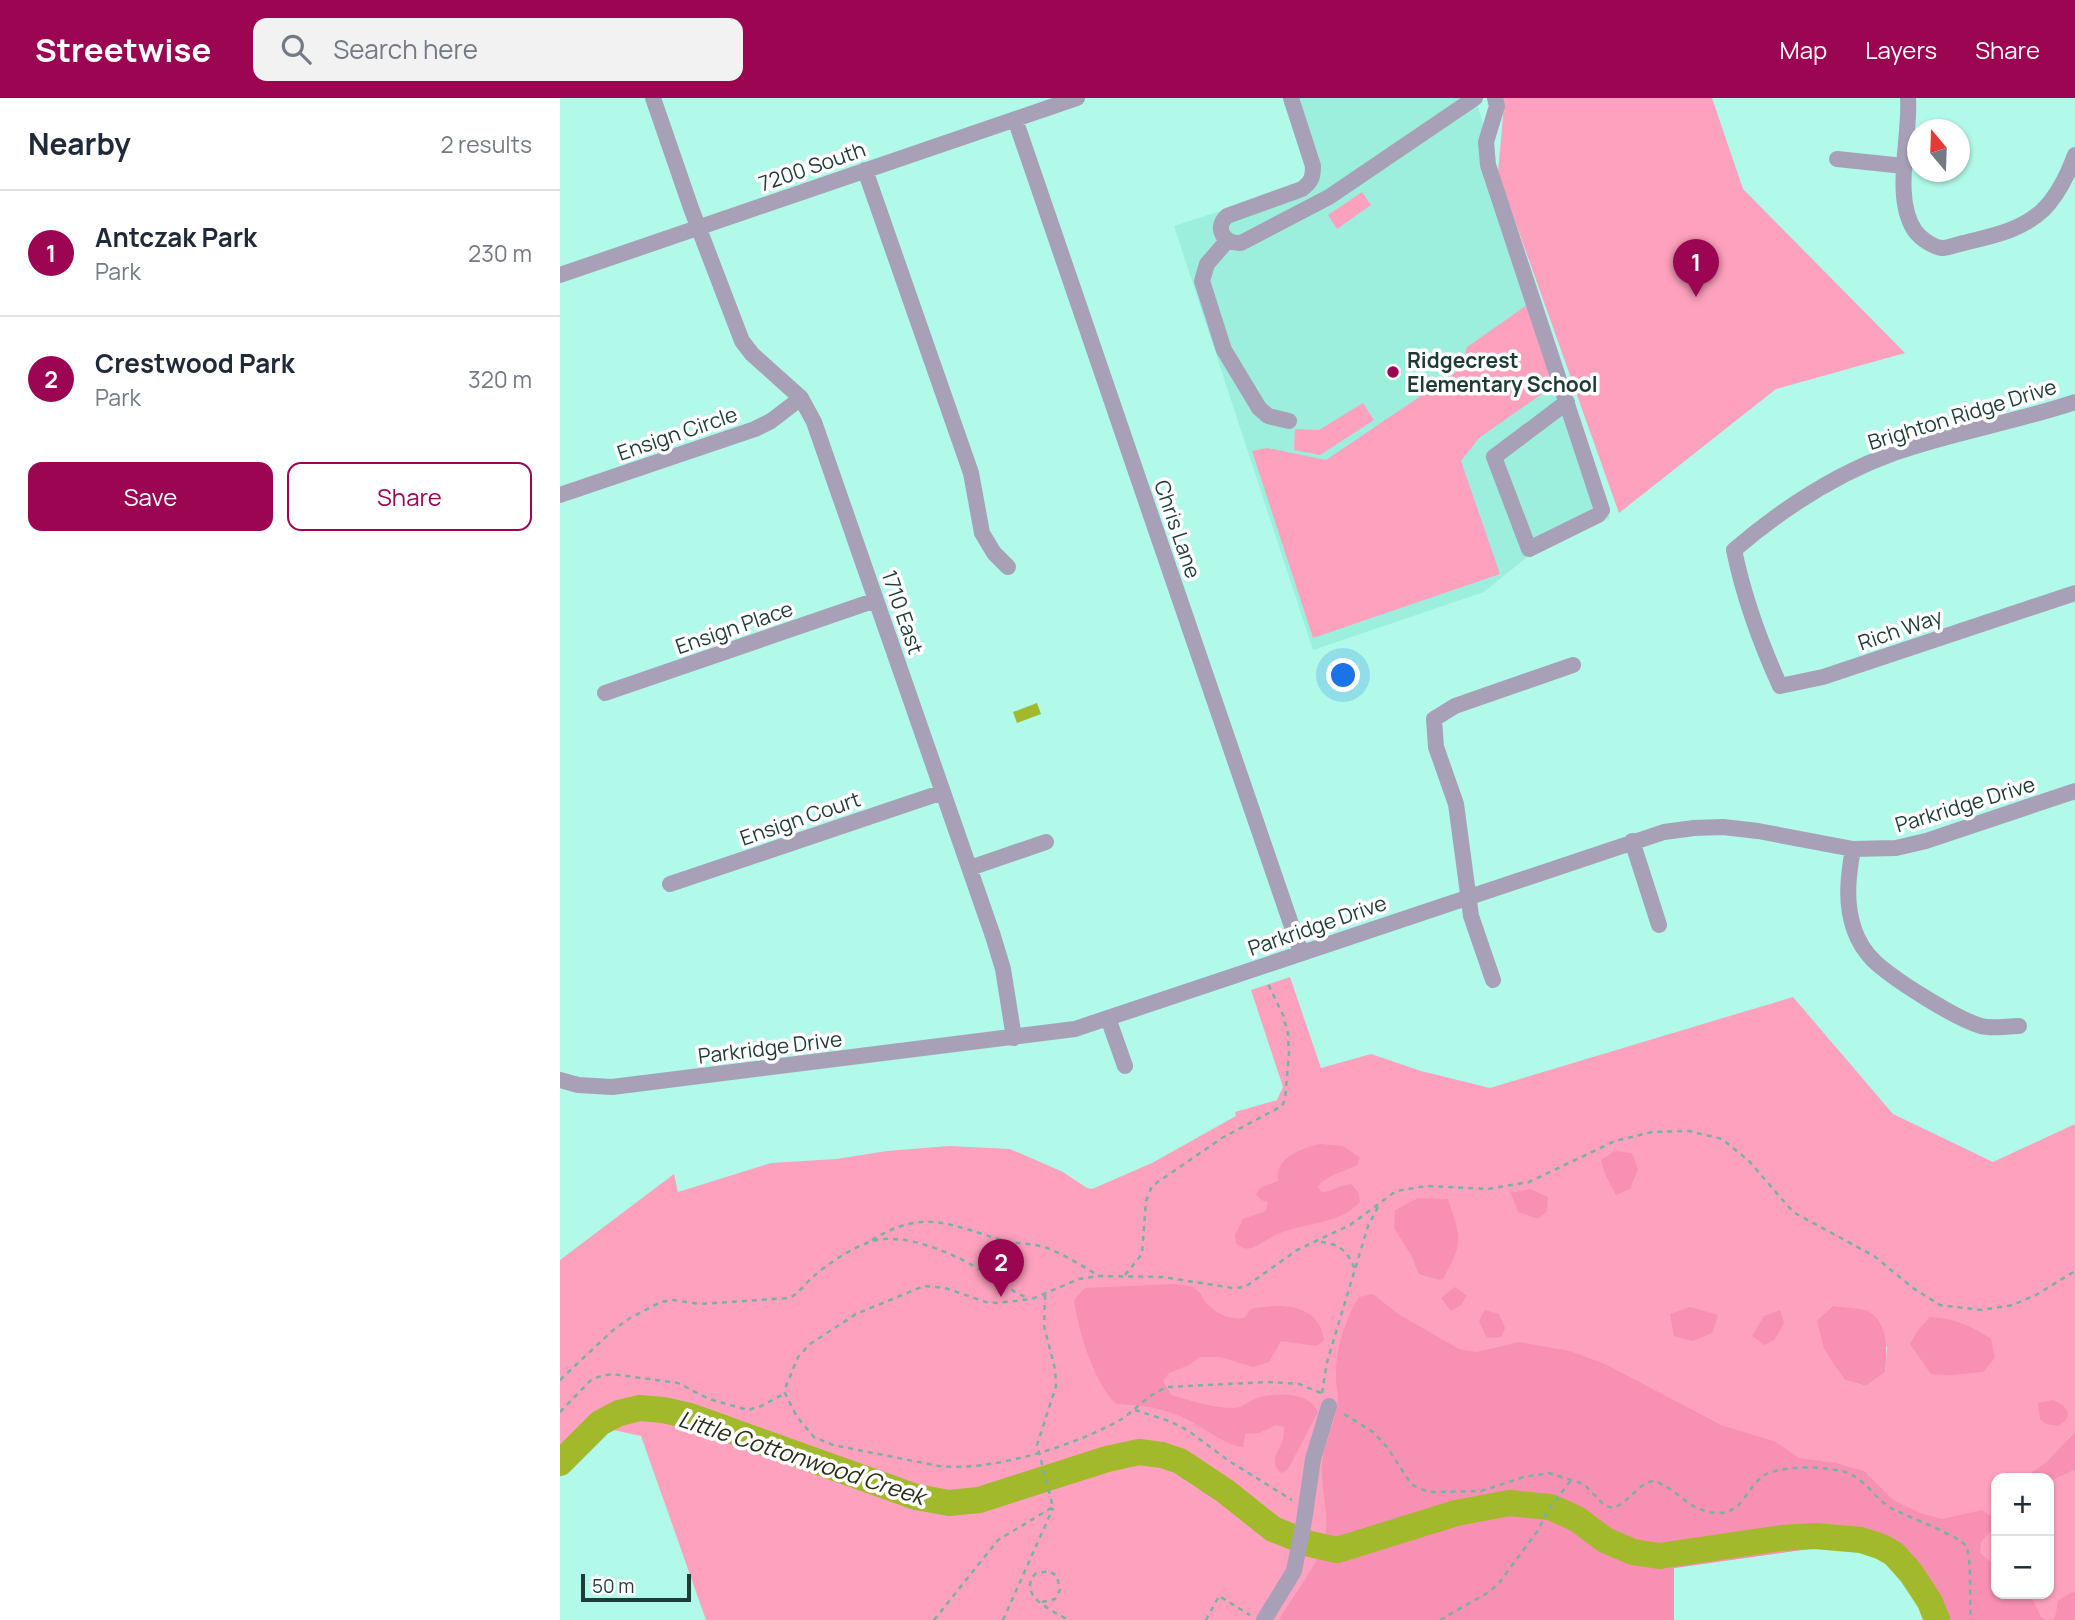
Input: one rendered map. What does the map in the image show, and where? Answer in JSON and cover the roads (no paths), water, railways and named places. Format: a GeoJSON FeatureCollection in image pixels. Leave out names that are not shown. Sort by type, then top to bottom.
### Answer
{"type":"FeatureCollection","features":[{"type":"Feature","properties":{"kind":"street","name":"1710 East"},"geometry":{"type":"LineString","coordinates":[[653,98],[742,341],[751,354],[801,398],[814,422],[1003,969],[1014,1038]]}},
{"type":"Feature","properties":{"kind":"street","name":"7200 South"},"geometry":{"type":"LineString","coordinates":[[560,275],[1016,119],[1044,104],[1077,98]]}},
{"type":"Feature","properties":{"kind":"street"},"geometry":{"type":"LineString","coordinates":[[1291,98],[1314,166],[1310,183],[1302,189],[1227,216],[1220,227],[1227,241],[1241,243],[1329,197],[1475,98]]}},
{"type":"Feature","properties":{"kind":"street"},"geometry":{"type":"LineString","coordinates":[[1495,98],[1497,106],[1486,142],[1488,165],[1567,402],[1602,510],[1598,515],[1529,549],[1494,457],[1567,402]]}},
{"type":"Feature","properties":{"kind":"street"},"geometry":{"type":"LineString","coordinates":[[1908,98],[1903,186],[1909,216],[1915,231],[1927,242],[1943,248],[2000,234],[2023,225],[2043,210],[2062,184],[2075,155]]}},
{"type":"Feature","properties":{"kind":"street","name":"Chris Lane"},"geometry":{"type":"LineString","coordinates":[[1016,119],[1301,953]]}},
{"type":"Feature","properties":{"kind":"street"},"geometry":{"type":"LineString","coordinates":[[1837,159],[1904,166]]}},
{"type":"Feature","properties":{"kind":"street"},"geometry":{"type":"LineString","coordinates":[[866,170],[971,473],[982,533],[994,553],[1008,567]]}},
{"type":"Feature","properties":{"kind":"street"},"geometry":{"type":"LineString","coordinates":[[1227,241],[1207,264],[1202,281],[1224,350],[1259,408],[1268,416],[1289,421]]}},
{"type":"Feature","properties":{"kind":"street","name":"Ensign Circle"},"geometry":{"type":"LineString","coordinates":[[560,495],[755,429],[771,421],[801,398]]}},
{"type":"Feature","properties":{"kind":"street","name":"Brighton Ridge Drive"},"geometry":{"type":"LineString","coordinates":[[1762,646],[1742,586],[1734,550],[1765,524],[1853,469],[1895,453],[2075,401]]}},
{"type":"Feature","properties":{"kind":"street","name":"Rich Way"},"geometry":{"type":"LineString","coordinates":[[1762,646],[1780,686],[1823,677],[2075,593]]}},
{"type":"Feature","properties":{"kind":"street","name":"Ensign Place"},"geometry":{"type":"LineString","coordinates":[[605,693],[876,600]]}},
{"type":"Feature","properties":{"kind":"street"},"geometry":{"type":"LineString","coordinates":[[1493,980],[1471,916],[1456,804],[1436,747],[1434,719],[1455,706],[1573,665]]}},
{"type":"Feature","properties":{"kind":"street","name":"Parkridge Drive"},"geometry":{"type":"LineString","coordinates":[[560,1080],[612,1087],[1014,1038],[1075,1028],[1664,832],[1723,828],[1758,831],[1853,849],[1896,848],[1926,841],[2075,791]]}},
{"type":"Feature","properties":{"kind":"street","name":"Ensign Court"},"geometry":{"type":"LineString","coordinates":[[670,884],[943,792]]}},
{"type":"Feature","properties":{"kind":"street"},"geometry":{"type":"LineString","coordinates":[[1632,841],[1659,925]]}},
{"type":"Feature","properties":{"kind":"street"},"geometry":{"type":"LineString","coordinates":[[970,868],[1046,842]]}},
{"type":"Feature","properties":{"kind":"street"},"geometry":{"type":"LineString","coordinates":[[1853,849],[1847,896],[1849,914],[1863,947],[1875,961],[1889,973],[1958,1016],[1983,1027],[2019,1026]]}},
{"type":"Feature","properties":{"kind":"street"},"geometry":{"type":"LineString","coordinates":[[1108,1018],[1125,1066]]}},
{"type":"Feature","properties":{"kind":"street"},"geometry":{"type":"LineString","coordinates":[[1258,1618],[1294,1571],[1326,1400]]}},
{"type":"Feature","properties":{"kind":"waterway","name":"Little Cottonwood Creek"},"geometry":{"type":"LineString","coordinates":[[560,1463],[600,1423],[619,1413],[640,1408],[690,1416],[916,1497],[949,1503],[979,1500],[1107,1459],[1139,1452],[1180,1461],[1225,1491],[1273,1529],[1310,1544],[1337,1550],[1456,1513],[1509,1503],[1550,1507],[1577,1519],[1605,1540],[1633,1552],[1659,1556],[1781,1538],[1815,1536],[1861,1540],[1894,1554],[1911,1573],[1930,1602],[1937,1620]]}},
{"type":"Feature","properties":{"kind":"place","name":"Antczak Park"},"geometry":{"type":"Point","coordinates":[1696,297]}},
{"type":"Feature","properties":{"kind":"place","name":"Ridgecrest Elementary School"},"geometry":{"type":"Point","coordinates":[1393,372]}},
{"type":"Feature","properties":{"kind":"place","name":"Crestwood Park"},"geometry":{"type":"Point","coordinates":[1001,1297]}}]}
